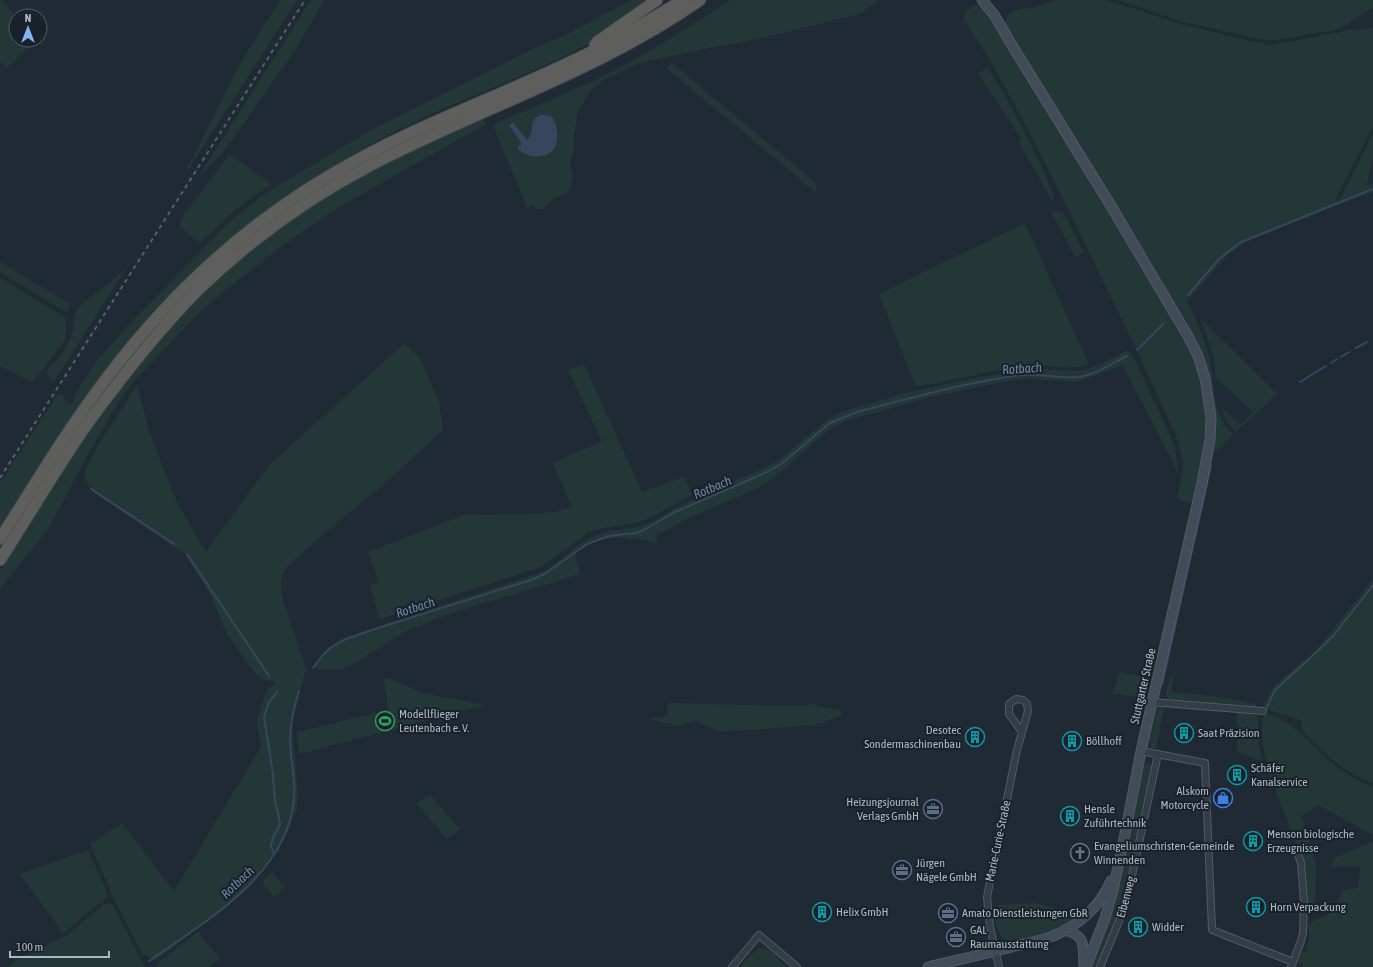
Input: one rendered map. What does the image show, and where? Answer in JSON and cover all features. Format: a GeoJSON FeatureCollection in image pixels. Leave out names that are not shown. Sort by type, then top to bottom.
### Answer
{"type":"FeatureCollection","features":[{"type":"Feature","properties":{"kind":"highway"},"geometry":{"type":"LineString","coordinates":[[588,54],[597,42],[657,0]]}},
{"type":"Feature","properties":{"kind":"highway"},"geometry":{"type":"LineString","coordinates":[[0,539],[85,408],[122,359],[168,305],[240,238],[294,198],[357,160],[417,130],[588,54],[636,28],[682,0]]}},
{"type":"Feature","properties":{"kind":"highway"},"geometry":{"type":"LineString","coordinates":[[0,560],[90,421],[128,370],[198,290],[254,242],[314,198],[370,165],[591,64],[677,17],[700,0]]}},
{"type":"Feature","properties":{"kind":"main road","name":"Stuttgarter Straße"},"geometry":{"type":"LineString","coordinates":[[982,0],[995,16],[1178,318],[1198,356],[1205,378],[1211,417],[1210,440],[1205,469],[1141,751],[1118,865],[1105,918],[1085,967]]}},
{"type":"Feature","properties":{"kind":"main road"},"geometry":{"type":"LineString","coordinates":[[928,967],[1053,936],[1065,930],[1081,920],[1098,903],[1108,887],[1118,865]]}},
{"type":"Feature","properties":{"kind":"main road"},"geometry":{"type":"LineString","coordinates":[[1065,930],[1077,934],[1081,939],[1084,946],[1085,967]]}},
{"type":"Feature","properties":{"kind":"street","name":"Marie-Curie-Straße"},"geometry":{"type":"LineString","coordinates":[[999,967],[990,927],[986,897],[1028,708],[1023,700],[1016,699],[1011,702],[1008,710],[1022,732]]}},
{"type":"Feature","properties":{"kind":"street"},"geometry":{"type":"LineString","coordinates":[[1152,702],[1263,711]]}},
{"type":"Feature","properties":{"kind":"street"},"geometry":{"type":"LineString","coordinates":[[1141,751],[1205,763],[1212,930],[1292,965],[1301,941],[1304,902],[1301,863],[1296,848]]}},
{"type":"Feature","properties":{"kind":"street","name":"Eibenweg"},"geometry":{"type":"LineString","coordinates":[[1100,967],[1126,904],[1158,754]]}},
{"type":"Feature","properties":{"kind":"street"},"geometry":{"type":"LineString","coordinates":[[732,967],[760,935],[797,967]]}},
{"type":"Feature","properties":{"kind":"green space"},"geometry":{"type":"Polygon","coordinates":[[[0,0],[2,0],[9,8],[8,48],[28,48],[7,68],[0,62],[0,0]]]}},
{"type":"Feature","properties":{"kind":"green space"},"geometry":{"type":"Polygon","coordinates":[[[280,0],[297,0],[181,181],[241,62],[280,0]]]}},
{"type":"Feature","properties":{"kind":"green space"},"geometry":{"type":"Polygon","coordinates":[[[311,0],[324,0],[298,46],[226,149],[198,177],[311,0]]]}},
{"type":"Feature","properties":{"kind":"green space"},"geometry":{"type":"Polygon","coordinates":[[[632,0],[652,0],[613,29],[588,44],[540,68],[416,121],[358,151],[293,192],[232,237],[203,262],[176,289],[129,341],[89,393],[0,527],[0,483],[58,394],[61,393],[68,403],[72,404],[76,393],[98,359],[225,226],[262,196],[369,131],[535,48],[565,35],[632,0]]]}},
{"type":"Feature","properties":{"kind":"green space"},"geometry":{"type":"Polygon","coordinates":[[[730,0],[879,0],[862,13],[758,39],[640,63],[605,79],[591,90],[578,111],[574,136],[574,151],[570,162],[573,178],[571,187],[566,193],[553,199],[543,209],[536,209],[533,205],[527,208],[493,125],[613,71],[658,46],[730,0]],[[540,115],[536,118],[530,137],[527,140],[513,122],[509,125],[521,144],[541,157],[551,151],[557,138],[555,121],[547,115],[540,115]]]}},
{"type":"Feature","properties":{"kind":"green space"},"geometry":{"type":"Polygon","coordinates":[[[1057,0],[1106,0],[1184,25],[1268,45],[1348,30],[1373,27],[1373,126],[1335,201],[1340,199],[1373,133],[1373,161],[1369,171],[1367,185],[1373,183],[1373,192],[1248,241],[1230,253],[1187,301],[1194,315],[1208,353],[1217,407],[1220,416],[1232,434],[1231,438],[1217,451],[1213,450],[1213,388],[1207,366],[1196,338],[1005,23],[1007,16],[1014,10],[1032,8],[1057,0]]]}},
{"type":"Feature","properties":{"kind":"green space"},"geometry":{"type":"Polygon","coordinates":[[[1118,0],[1373,0],[1373,7],[1339,29],[1278,40],[1266,40],[1183,22],[1118,0]]]}},
{"type":"Feature","properties":{"kind":"green space"},"geometry":{"type":"Polygon","coordinates":[[[975,5],[982,7],[996,25],[1113,218],[1182,336],[1193,361],[1203,392],[1205,423],[1200,470],[1193,502],[1184,502],[1177,497],[1183,462],[1177,438],[1139,355],[1038,149],[991,61],[964,20],[965,13],[975,5]]]}},
{"type":"Feature","properties":{"kind":"green space"},"geometry":{"type":"Polygon","coordinates":[[[672,63],[815,182],[817,188],[815,192],[666,68],[672,63]]]}},
{"type":"Feature","properties":{"kind":"green space"},"geometry":{"type":"Polygon","coordinates":[[[987,67],[1006,97],[1038,159],[1052,191],[1054,200],[1053,203],[1018,141],[1021,138],[978,74],[987,67]]]}},
{"type":"Feature","properties":{"kind":"green space"},"geometry":{"type":"Polygon","coordinates":[[[480,120],[488,123],[333,211],[282,246],[223,292],[195,317],[132,383],[117,404],[47,531],[0,590],[0,571],[61,474],[110,402],[152,347],[207,289],[254,248],[297,216],[337,190],[384,164],[480,120]]]}},
{"type":"Feature","properties":{"kind":"green space"},"geometry":{"type":"Polygon","coordinates":[[[230,154],[271,184],[239,207],[199,243],[180,226],[182,217],[230,154]]]}},
{"type":"Feature","properties":{"kind":"green space"},"geometry":{"type":"Polygon","coordinates":[[[1051,211],[1060,212],[1065,215],[1084,253],[1075,257],[1051,211]]]}},
{"type":"Feature","properties":{"kind":"green space"},"geometry":{"type":"Polygon","coordinates":[[[1025,223],[1089,365],[1070,367],[1038,365],[1019,366],[916,387],[879,294],[1025,223]]]}},
{"type":"Feature","properties":{"kind":"green space"},"geometry":{"type":"Polygon","coordinates":[[[0,262],[70,304],[67,313],[0,272],[0,262]]]}},
{"type":"Feature","properties":{"kind":"green space"},"geometry":{"type":"Polygon","coordinates":[[[126,269],[53,383],[48,376],[47,370],[68,344],[73,330],[74,317],[79,307],[126,269]]]}},
{"type":"Feature","properties":{"kind":"green space"},"geometry":{"type":"Polygon","coordinates":[[[0,278],[66,318],[65,340],[33,382],[0,366],[0,278]]]}},
{"type":"Feature","properties":{"kind":"green space"},"geometry":{"type":"Polygon","coordinates":[[[1201,319],[1277,394],[1236,432],[1226,421],[1221,407],[1240,425],[1253,412],[1216,378],[1214,359],[1201,319]]]}},
{"type":"Feature","properties":{"kind":"green space"},"geometry":{"type":"Polygon","coordinates":[[[405,343],[419,357],[439,401],[443,430],[382,486],[334,525],[290,564],[284,571],[281,581],[282,596],[306,669],[293,719],[298,795],[297,808],[291,825],[279,850],[256,880],[238,897],[156,960],[145,955],[143,956],[115,901],[90,844],[122,823],[174,891],[261,747],[257,727],[258,716],[269,688],[276,685],[274,681],[267,681],[258,676],[227,634],[211,596],[185,554],[90,490],[91,487],[85,481],[85,470],[98,445],[137,384],[149,431],[177,503],[206,552],[269,465],[405,343]]]}},
{"type":"Feature","properties":{"kind":"green space"},"geometry":{"type":"Polygon","coordinates":[[[1126,351],[1131,353],[1133,356],[1175,446],[1178,473],[1123,365],[1075,382],[1028,379],[1013,380],[926,398],[843,422],[827,431],[775,477],[758,488],[689,518],[657,535],[657,543],[624,538],[605,539],[596,542],[575,553],[580,574],[452,613],[408,630],[350,666],[340,669],[316,669],[314,664],[327,649],[341,639],[543,572],[572,551],[572,549],[589,538],[609,531],[633,528],[652,522],[677,507],[773,464],[826,421],[841,412],[902,394],[1024,369],[1082,371],[1107,361],[1126,351]]]}},
{"type":"Feature","properties":{"kind":"green space"},"geometry":{"type":"Polygon","coordinates":[[[584,364],[642,492],[684,477],[692,495],[648,519],[632,524],[608,527],[589,532],[541,567],[380,619],[370,586],[379,582],[368,552],[464,515],[533,514],[554,512],[572,507],[553,463],[602,441],[568,370],[584,364]]]}},
{"type":"Feature","properties":{"kind":"green space"},"geometry":{"type":"Polygon","coordinates":[[[1373,579],[1373,783],[1353,774],[1335,762],[1302,731],[1301,720],[1265,709],[1264,703],[1275,685],[1317,649],[1373,579]]]}},
{"type":"Feature","properties":{"kind":"green space"},"geometry":{"type":"Polygon","coordinates":[[[1120,672],[1150,678],[1144,697],[1112,694],[1120,672]]]}},
{"type":"Feature","properties":{"kind":"green space"},"geometry":{"type":"Polygon","coordinates":[[[1170,677],[1174,677],[1171,692],[1212,696],[1257,704],[1255,708],[1173,701],[1165,696],[1170,677]]]}},
{"type":"Feature","properties":{"kind":"green space","name":"Modellflieger Leutenbach e. V."},"geometry":{"type":"Polygon","coordinates":[[[388,678],[423,693],[486,705],[299,754],[297,732],[388,710],[384,679],[388,678]]]}},
{"type":"Feature","properties":{"kind":"green space"},"geometry":{"type":"Polygon","coordinates":[[[667,703],[797,706],[811,704],[841,711],[842,715],[813,725],[722,732],[694,721],[678,726],[649,719],[668,715],[667,703]]]}},
{"type":"Feature","properties":{"kind":"green space"},"geometry":{"type":"Polygon","coordinates":[[[1159,704],[1256,713],[1258,721],[1258,740],[1262,761],[1237,752],[1237,713],[1164,708],[1156,749],[1151,748],[1150,740],[1159,704]]]}},
{"type":"Feature","properties":{"kind":"green space"},"geometry":{"type":"Polygon","coordinates":[[[1267,714],[1292,726],[1337,767],[1354,778],[1373,787],[1373,835],[1318,805],[1301,816],[1310,843],[1297,845],[1267,763],[1263,745],[1262,729],[1264,715],[1267,714]]]}},
{"type":"Feature","properties":{"kind":"green space"},"geometry":{"type":"Polygon","coordinates":[[[1146,763],[1151,764],[1152,766],[1125,890],[1113,928],[1096,967],[1089,967],[1121,867],[1144,766],[1146,763]]]}},
{"type":"Feature","properties":{"kind":"green space"},"geometry":{"type":"Polygon","coordinates":[[[430,795],[460,829],[447,839],[416,803],[430,795]]]}},
{"type":"Feature","properties":{"kind":"green space"},"geometry":{"type":"Polygon","coordinates":[[[1373,842],[1373,967],[1302,967],[1303,964],[1297,961],[1301,952],[1306,951],[1309,937],[1309,923],[1329,914],[1344,890],[1358,888],[1360,867],[1330,867],[1336,857],[1373,842]]]}},
{"type":"Feature","properties":{"kind":"green space"},"geometry":{"type":"Polygon","coordinates":[[[1312,847],[1316,864],[1315,909],[1313,913],[1308,913],[1306,909],[1306,870],[1301,849],[1312,847]]]}},
{"type":"Feature","properties":{"kind":"green space"},"geometry":{"type":"Polygon","coordinates":[[[88,850],[106,889],[107,897],[63,933],[20,874],[88,850]]]}},
{"type":"Feature","properties":{"kind":"green space"},"geometry":{"type":"Polygon","coordinates":[[[272,872],[285,888],[274,897],[262,883],[272,872]]]}},
{"type":"Feature","properties":{"kind":"green space"},"geometry":{"type":"Polygon","coordinates":[[[107,903],[113,905],[145,967],[8,967],[20,958],[68,935],[107,903]]]}},
{"type":"Feature","properties":{"kind":"green space"},"geometry":{"type":"Polygon","coordinates":[[[1033,903],[1059,909],[1087,912],[1055,932],[1014,943],[1006,942],[997,929],[993,910],[998,908],[999,905],[1033,903]]]}},
{"type":"Feature","properties":{"kind":"green space"},"geometry":{"type":"Polygon","coordinates":[[[198,932],[220,959],[208,967],[157,967],[160,961],[198,932]]]}},
{"type":"Feature","properties":{"kind":"green space"},"geometry":{"type":"Polygon","coordinates":[[[760,948],[772,952],[787,967],[740,967],[751,954],[760,948]]]}},
{"type":"Feature","properties":{"kind":"water"},"geometry":{"type":"Polygon","coordinates":[[[540,115],[552,117],[554,120],[557,131],[557,142],[553,150],[549,153],[539,156],[528,155],[518,149],[518,146],[522,144],[509,125],[513,122],[527,140],[530,137],[534,120],[540,115]]]}},
{"type":"Feature","properties":{"kind":"waterway"},"geometry":{"type":"LineString","coordinates":[[1188,295],[1219,259],[1241,242],[1373,189]]}},
{"type":"Feature","properties":{"kind":"waterway"},"geometry":{"type":"LineString","coordinates":[[1137,350],[1164,323]]}},
{"type":"Feature","properties":{"kind":"waterway"},"geometry":{"type":"LineString","coordinates":[[1356,348],[1367,342]]}},
{"type":"Feature","properties":{"kind":"waterway"},"geometry":{"type":"LineString","coordinates":[[1341,357],[1349,352]]}},
{"type":"Feature","properties":{"kind":"waterway","name":"Rotbach"},"geometry":{"type":"LineString","coordinates":[[313,668],[330,648],[346,639],[534,579],[546,573],[587,544],[609,536],[636,533],[644,530],[673,513],[767,472],[781,464],[830,423],[857,412],[954,387],[993,379],[1021,375],[1069,377],[1083,376],[1102,369],[1127,356]]}},
{"type":"Feature","properties":{"kind":"waterway"},"geometry":{"type":"LineString","coordinates":[[1331,363],[1337,359]]}},
{"type":"Feature","properties":{"kind":"waterway"},"geometry":{"type":"LineString","coordinates":[[1300,382],[1326,366]]}},
{"type":"Feature","properties":{"kind":"waterway"},"geometry":{"type":"LineString","coordinates":[[1162,685],[1211,466]]}},
{"type":"Feature","properties":{"kind":"waterway"},"geometry":{"type":"LineString","coordinates":[[91,489],[174,544]]}},
{"type":"Feature","properties":{"kind":"waterway"},"geometry":{"type":"LineString","coordinates":[[187,554],[269,676]]}},
{"type":"Feature","properties":{"kind":"waterway"},"geometry":{"type":"LineString","coordinates":[[1267,707],[1275,690],[1334,635],[1373,585]]}},
{"type":"Feature","properties":{"kind":"waterway","name":"Rotbach"},"geometry":{"type":"LineString","coordinates":[[149,961],[195,930],[240,894],[260,873],[276,851],[288,826],[294,799],[290,733],[295,703],[299,691]]}},
{"type":"Feature","properties":{"kind":"waterway"},"geometry":{"type":"LineString","coordinates":[[274,854],[271,846],[272,840],[280,824],[275,801],[272,767],[264,717],[269,702],[277,692]]}},
{"type":"Feature","properties":{"kind":"railway"},"geometry":{"type":"LineString","coordinates":[[0,478],[305,0]]}},
{"type":"Feature","properties":{"kind":"place","name":"Modellflieger Leutenbach e. V."},"geometry":{"type":"Point","coordinates":[385,721]}},
{"type":"Feature","properties":{"kind":"place","name":"Saat Präzision"},"geometry":{"type":"Point","coordinates":[1184,733]}},
{"type":"Feature","properties":{"kind":"place","name":"Desotec Sondermaschinenbau"},"geometry":{"type":"Point","coordinates":[975,737]}},
{"type":"Feature","properties":{"kind":"place","name":"Böllhoff"},"geometry":{"type":"Point","coordinates":[1072,741]}},
{"type":"Feature","properties":{"kind":"place","name":"Schäfer Kanalservice"},"geometry":{"type":"Point","coordinates":[1237,775]}},
{"type":"Feature","properties":{"kind":"place","name":"Alskom Motorcycle"},"geometry":{"type":"Point","coordinates":[1223,798]}},
{"type":"Feature","properties":{"kind":"place","name":"Heizungsjournal Verlags GmbH"},"geometry":{"type":"Point","coordinates":[933,809]}},
{"type":"Feature","properties":{"kind":"place","name":"Hensle Zuführtechnik"},"geometry":{"type":"Point","coordinates":[1070,816]}},
{"type":"Feature","properties":{"kind":"place","name":"Menson biologische Erzeugnisse"},"geometry":{"type":"Point","coordinates":[1253,841]}},
{"type":"Feature","properties":{"kind":"place","name":"Evangeliumschristen-Gemeinde Winnenden"},"geometry":{"type":"Point","coordinates":[1080,853]}},
{"type":"Feature","properties":{"kind":"place","name":"Jürgen Nägele GmbH"},"geometry":{"type":"Point","coordinates":[902,870]}},
{"type":"Feature","properties":{"kind":"place","name":"Horn Verpackung"},"geometry":{"type":"Point","coordinates":[1256,907]}},
{"type":"Feature","properties":{"kind":"place","name":"Helix GmbH"},"geometry":{"type":"Point","coordinates":[822,912]}},
{"type":"Feature","properties":{"kind":"place","name":"Amato Dienstleistungen GbR"},"geometry":{"type":"Point","coordinates":[948,913]}},
{"type":"Feature","properties":{"kind":"place","name":"Widder"},"geometry":{"type":"Point","coordinates":[1138,927]}},
{"type":"Feature","properties":{"kind":"place","name":"GAL Raumausstattung"},"geometry":{"type":"Point","coordinates":[956,937]}}]}
